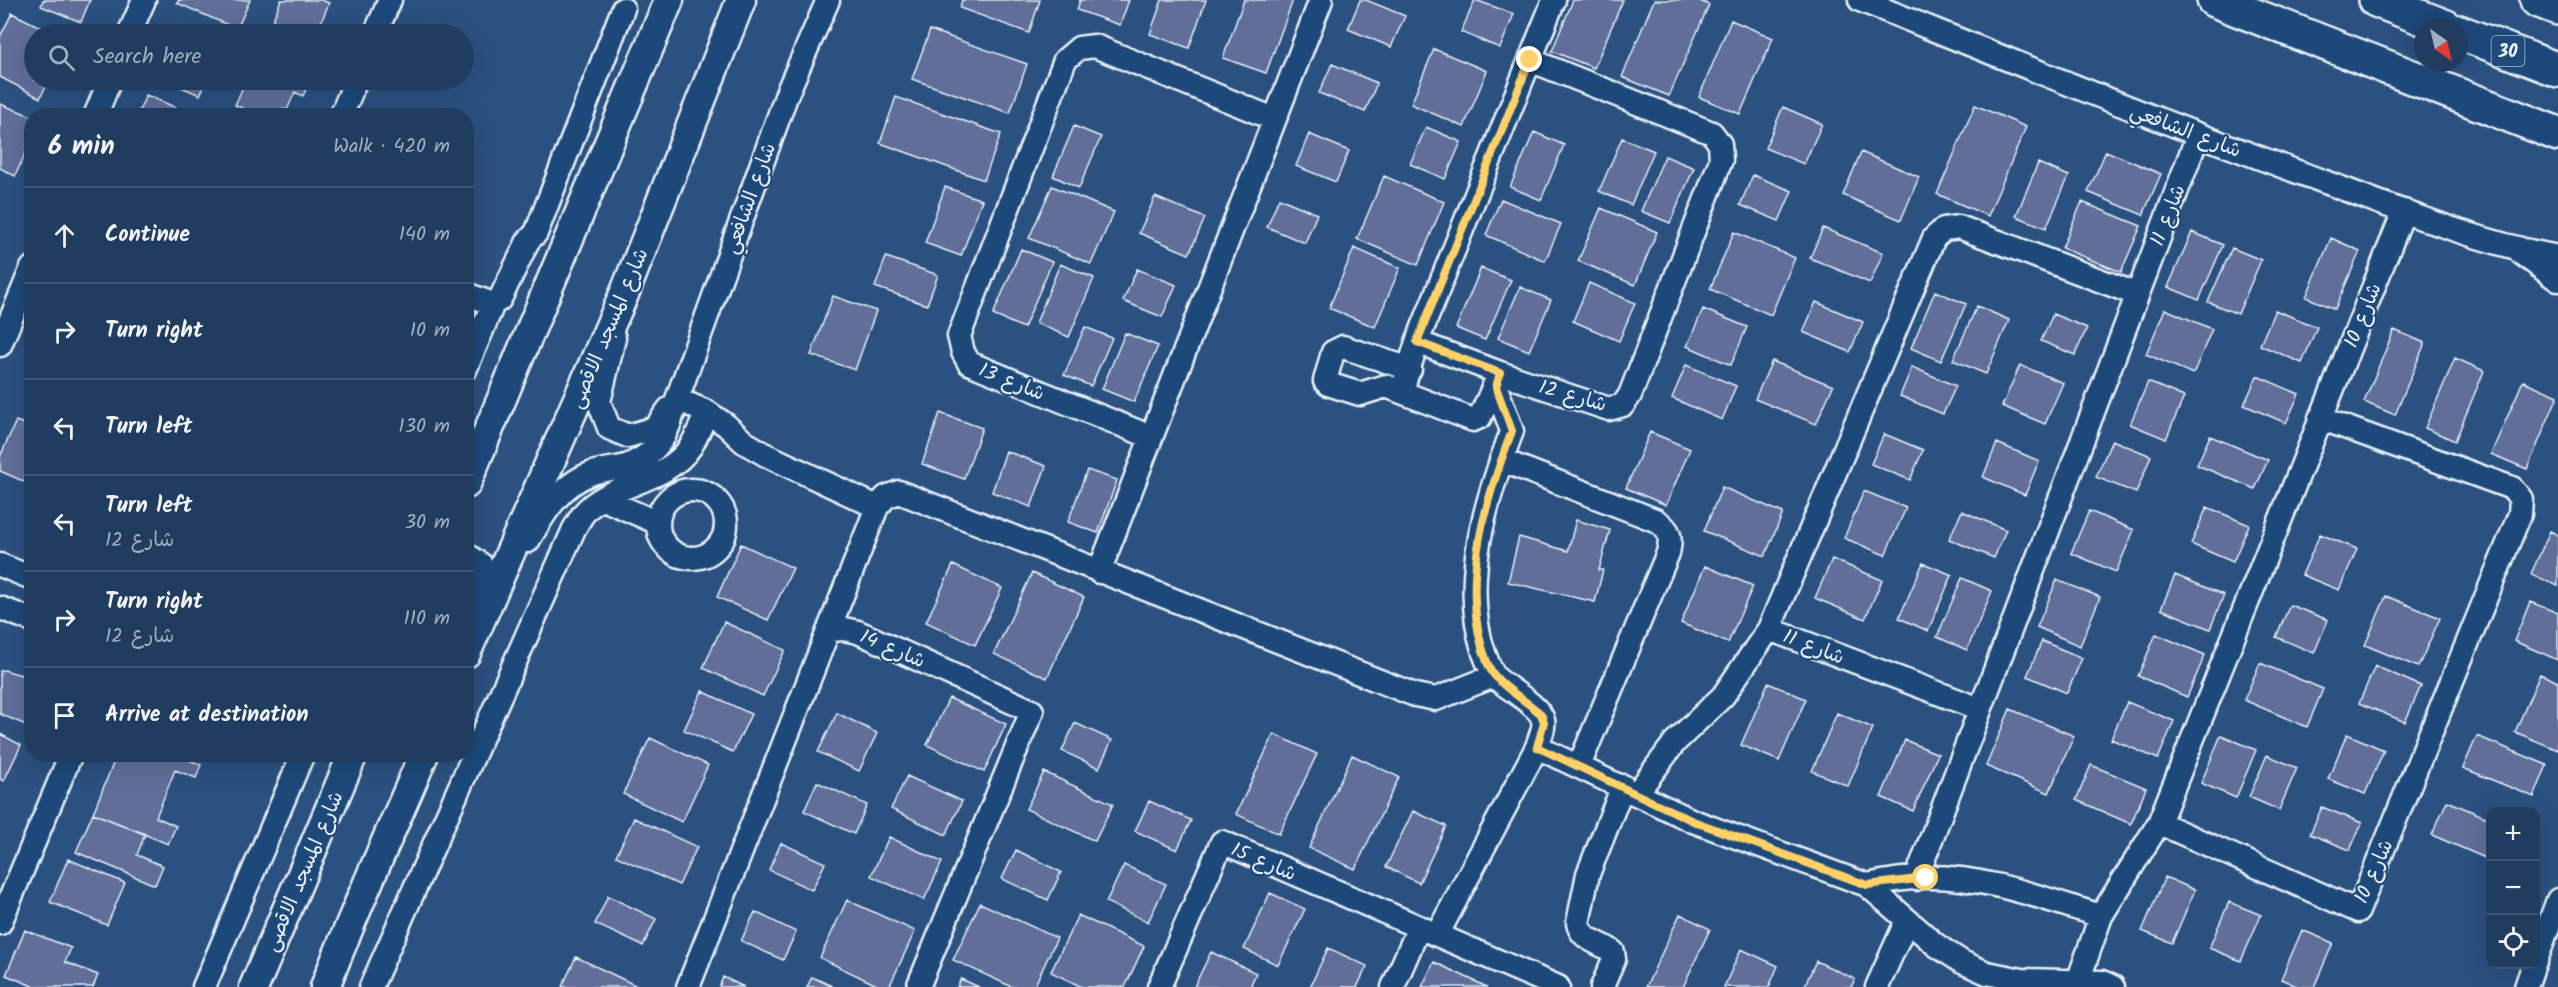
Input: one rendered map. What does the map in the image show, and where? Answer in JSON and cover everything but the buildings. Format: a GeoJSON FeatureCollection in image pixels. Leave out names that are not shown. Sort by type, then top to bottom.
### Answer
{"type":"FeatureCollection","features":[{"type":"Feature","properties":{"kind":"highway"},"geometry":{"type":"LineString","coordinates":[[2214,0],[2558,134]]}},
{"type":"Feature","properties":{"kind":"highway"},"geometry":{"type":"LineString","coordinates":[[2376,0],[2423,18]]}},
{"type":"Feature","properties":{"kind":"highway"},"geometry":{"type":"LineString","coordinates":[[2537,0],[2558,8]]}},
{"type":"Feature","properties":{"kind":"highway","name":"30"},"geometry":{"type":"LineString","coordinates":[[2468,35],[2558,70]]}},
{"type":"Feature","properties":{"kind":"main road","name":"شارع المسجد الاقصى"},"geometry":{"type":"LineString","coordinates":[[474,636],[625,292],[741,0]]}},
{"type":"Feature","properties":{"kind":"main road"},"geometry":{"type":"LineString","coordinates":[[474,465],[664,8]]}},
{"type":"Feature","properties":{"kind":"main road"},"geometry":{"type":"LineString","coordinates":[[474,563],[478,566],[474,590]]}},
{"type":"Feature","properties":{"kind":"main road","name":"شارع المسجد الاقصى"},"geometry":{"type":"LineString","coordinates":[[254,987],[350,762]]}},
{"type":"Feature","properties":{"kind":"main road"},"geometry":{"type":"LineString","coordinates":[[405,798],[411,762]]}},
{"type":"Feature","properties":{"kind":"main road"},"geometry":{"type":"LineString","coordinates":[[325,987],[342,942],[421,762]]}},
{"type":"Feature","properties":{"kind":"street"},"geometry":{"type":"LineString","coordinates":[[133,24],[144,0]]}},
{"type":"Feature","properties":{"kind":"street"},"geometry":{"type":"LineString","coordinates":[[379,24],[390,0]]}},
{"type":"Feature","properties":{"kind":"street","name":"شارع الشافعي"},"geometry":{"type":"LineString","coordinates":[[474,639],[545,510],[568,487],[590,474],[630,465],[652,451],[668,431],[677,399],[788,91],[828,0]]}},
{"type":"Feature","properties":{"kind":"street"},"geometry":{"type":"LineString","coordinates":[[1099,572],[1321,0]]}},
{"type":"Feature","properties":{"kind":"street"},"geometry":{"type":"LineString","coordinates":[[1402,391],[1417,342],[1554,0]]}},
{"type":"Feature","properties":{"kind":"street","name":"شارع الشافعي"},"geometry":{"type":"LineString","coordinates":[[1860,0],[2198,135],[2404,211],[2515,249],[2558,257]]}},
{"type":"Feature","properties":{"kind":"street"},"geometry":{"type":"LineString","coordinates":[[474,349],[493,304],[500,299],[528,241],[536,233],[623,9]]}},
{"type":"Feature","properties":{"kind":"street","name":"شارع 13"},"geometry":{"type":"LineString","coordinates":[[1150,437],[969,363],[963,352],[959,336],[1065,60],[1079,48],[1095,46],[1274,119]]}},
{"type":"Feature","properties":{"kind":"street","name":"شارع 12"},"geometry":{"type":"LineString","coordinates":[[1417,342],[1498,380],[1609,409],[1623,405],[1630,395],[1721,160],[1720,144],[1712,133],[1530,60]]}},
{"type":"Feature","properties":{"kind":"street"},"geometry":{"type":"LineString","coordinates":[[98,108],[106,90]]}},
{"type":"Feature","properties":{"kind":"street"},"geometry":{"type":"LineString","coordinates":[[344,108],[352,90]]}},
{"type":"Feature","properties":{"kind":"street","name":"شارع 11"},"geometry":{"type":"LineString","coordinates":[[2136,294],[1959,227],[1944,228],[1934,238],[1769,629],[1980,709],[2198,135]]}},
{"type":"Feature","properties":{"kind":"street","name":"شارع 10"},"geometry":{"type":"LineString","coordinates":[[2320,418],[2512,488],[2521,499],[2520,514],[2358,911],[2159,823],[2320,418],[2404,211]]}},
{"type":"Feature","properties":{"kind":"street"},"geometry":{"type":"LineString","coordinates":[[536,233],[569,236]]}},
{"type":"Feature","properties":{"kind":"street","name":"شارع الشافعي"},"geometry":{"type":"LineString","coordinates":[[2515,249],[2558,280]]}},
{"type":"Feature","properties":{"kind":"street"},"geometry":{"type":"LineString","coordinates":[[0,345],[24,287]]}},
{"type":"Feature","properties":{"kind":"street","name":"شارع الشافعي"},"geometry":{"type":"LineString","coordinates":[[625,292],[600,402],[609,428],[628,436],[655,428],[677,399]]}},
{"type":"Feature","properties":{"kind":"street"},"geometry":{"type":"LineString","coordinates":[[474,297],[493,304]]}},
{"type":"Feature","properties":{"kind":"street"},"geometry":{"type":"LineString","coordinates":[[1410,369],[1343,347],[1334,352],[1325,377],[1328,384],[1357,393],[1383,385],[1473,420],[1480,417],[1498,380]]}},
{"type":"Feature","properties":{"kind":"street"},"geometry":{"type":"LineString","coordinates":[[1393,987],[1537,747],[1544,722],[1541,714],[1494,676],[1476,626],[1473,596],[1483,524],[1512,428],[1498,380]]}},
{"type":"Feature","properties":{"kind":"street"},"geometry":{"type":"LineString","coordinates":[[677,399],[707,412],[726,425],[744,442],[766,456],[877,507]]}},
{"type":"Feature","properties":{"kind":"street"},"geometry":{"type":"LineString","coordinates":[[474,755],[584,512],[603,499],[654,476],[673,463],[690,447],[707,412]]}},
{"type":"Feature","properties":{"kind":"street"},"geometry":{"type":"LineString","coordinates":[[1501,460],[1655,520],[1665,527],[1671,539],[1668,553],[1579,766]]}},
{"type":"Feature","properties":{"kind":"street"},"geometry":{"type":"LineString","coordinates":[[688,987],[877,507],[886,497],[899,492],[1428,699],[1444,697],[1494,676]]}},
{"type":"Feature","properties":{"kind":"street"},"geometry":{"type":"LineString","coordinates":[[603,499],[658,524]]}},
{"type":"Feature","properties":{"kind":"street"},"geometry":{"type":"LineString","coordinates":[[0,565],[24,575]]}},
{"type":"Feature","properties":{"kind":"street"},"geometry":{"type":"LineString","coordinates":[[0,608],[24,617]]}},
{"type":"Feature","properties":{"kind":"street","name":"شارع 14"},"geometry":{"type":"LineString","coordinates":[[830,630],[844,629],[858,632],[1032,711],[918,987]]}},
{"type":"Feature","properties":{"kind":"street"},"geometry":{"type":"LineString","coordinates":[[1602,987],[1614,959],[1613,952],[1584,936],[1578,923],[1588,874],[1630,789],[1724,696],[1769,629]]}},
{"type":"Feature","properties":{"kind":"street"},"geometry":{"type":"LineString","coordinates":[[1916,879],[1980,709]]}},
{"type":"Feature","properties":{"kind":"street"},"geometry":{"type":"LineString","coordinates":[[1537,747],[1630,789],[1693,821],[1867,885],[1948,954],[1987,973],[2022,980],[2077,984],[2102,982],[2113,987]]}},
{"type":"Feature","properties":{"kind":"street"},"geometry":{"type":"LineString","coordinates":[[0,923],[68,762]]}},
{"type":"Feature","properties":{"kind":"street"},"geometry":{"type":"LineString","coordinates":[[204,987],[300,762]]}},
{"type":"Feature","properties":{"kind":"street"},"geometry":{"type":"LineString","coordinates":[[371,987],[471,762]]}},
{"type":"Feature","properties":{"kind":"street"},"geometry":{"type":"LineString","coordinates":[[2077,984],[2101,916],[2159,823]]}},
{"type":"Feature","properties":{"kind":"street","name":"شارع 15"},"geometry":{"type":"LineString","coordinates":[[1160,987],[1222,842],[1558,987]]}},
{"type":"Feature","properties":{"kind":"street"},"geometry":{"type":"LineString","coordinates":[[1867,885],[1916,879],[1956,879],[2009,889],[2101,916]]}},
{"type":"Feature","properties":{"kind":"street"},"geometry":{"type":"LineString","coordinates":[[2540,949],[2558,900]]}},
{"type":"Feature","properties":{"kind":"street"},"geometry":{"type":"LineString","coordinates":[[1877,987],[1907,920]]}},
{"type":"Feature","properties":{"kind":"street"},"geometry":{"type":"LineString","coordinates":[[2526,987],[2532,969]]}},
{"type":"Feature","properties":{"kind":"route"},"geometry":{"type":"LineString","coordinates":[[1530,60],[1417,342],[1500,373],[1496,387],[1512,431],[1501,460],[1483,524],[1476,561],[1473,596],[1476,626],[1494,676],[1541,714],[1544,722],[1537,747],[1637,792],[1693,821],[1867,885],[1926,878]]}}]}
